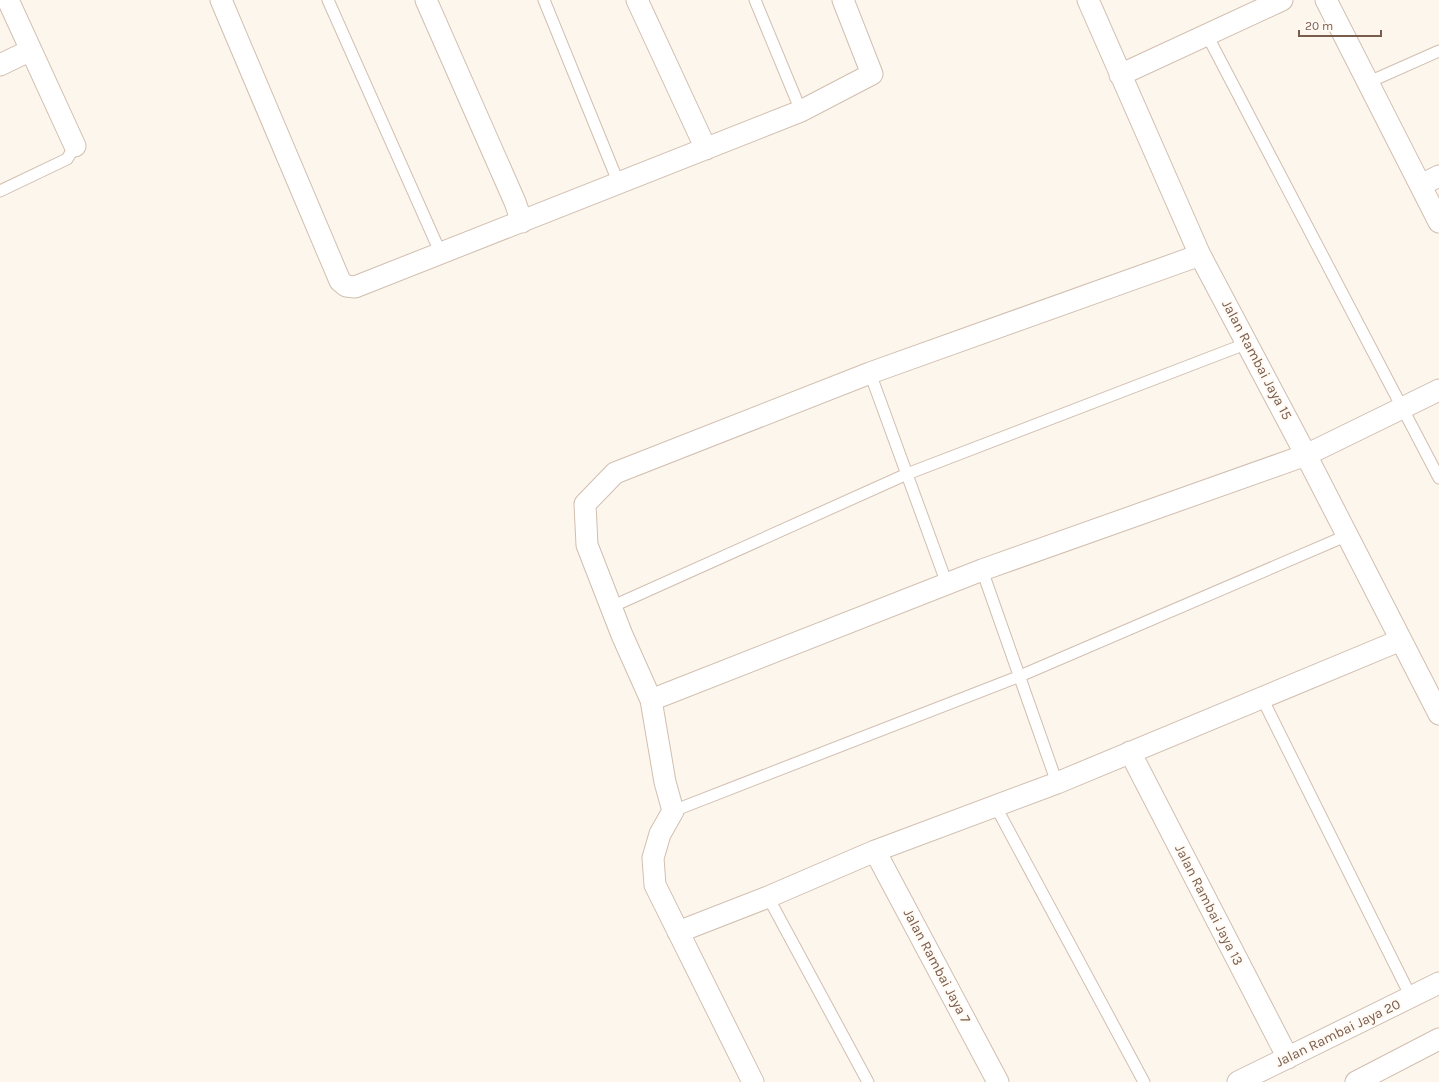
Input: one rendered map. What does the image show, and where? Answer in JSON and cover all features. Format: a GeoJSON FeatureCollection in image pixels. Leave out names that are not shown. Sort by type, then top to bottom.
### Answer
{"type":"FeatureCollection","features":[{"type":"Feature","properties":{"kind":"street"},"geometry":{"type":"LineString","coordinates":[[8,0],[75,146]]}},
{"type":"Feature","properties":{"kind":"street"},"geometry":{"type":"LineString","coordinates":[[221,0],[340,281],[346,286],[355,288],[801,111],[872,74],[843,0]]}},
{"type":"Feature","properties":{"kind":"street"},"geometry":{"type":"LineString","coordinates":[[426,0],[515,202],[522,222]]}},
{"type":"Feature","properties":{"kind":"street"},"geometry":{"type":"LineString","coordinates":[[637,0],[706,149]]}},
{"type":"Feature","properties":{"kind":"street","name":"Jalan Rambai Jaya 15"},"geometry":{"type":"LineString","coordinates":[[1088,0],[1200,256],[1248,343],[1439,714]]}},
{"type":"Feature","properties":{"kind":"street"},"geometry":{"type":"LineString","coordinates":[[1120,75],[1282,0]]}},
{"type":"Feature","properties":{"kind":"street"},"geometry":{"type":"LineString","coordinates":[[1326,0],[1369,82],[1430,181],[1439,222]]}},
{"type":"Feature","properties":{"kind":"street"},"geometry":{"type":"LineString","coordinates":[[0,65],[31,50]]}},
{"type":"Feature","properties":{"kind":"street"},"geometry":{"type":"LineString","coordinates":[[753,1082],[655,885],[653,858],[660,834],[674,811],[665,782],[651,700],[622,635],[587,545],[585,504],[615,473],[870,373],[1200,256]]}},
{"type":"Feature","properties":{"kind":"street"},"geometry":{"type":"LineString","coordinates":[[651,700],[982,570],[1306,455],[1439,390]]}},
{"type":"Feature","properties":{"kind":"street"},"geometry":{"type":"LineString","coordinates":[[678,932],[768,897],[875,851],[949,822],[996,807],[1057,783],[1401,640]]}},
{"type":"Feature","properties":{"kind":"street","name":"Jalan Rambai Jaya 13"},"geometry":{"type":"LineString","coordinates":[[1130,752],[1288,1058]]}},
{"type":"Feature","properties":{"kind":"street","name":"Jalan Rambai Jaya 7"},"geometry":{"type":"LineString","coordinates":[[875,851],[998,1082]]}},
{"type":"Feature","properties":{"kind":"street","name":"Jalan Rambai Jaya 20"},"geometry":{"type":"LineString","coordinates":[[1238,1082],[1439,983]]}},
{"type":"Feature","properties":{"kind":"street"},"geometry":{"type":"LineString","coordinates":[[1356,1082],[1439,1039]]}},
{"type":"Feature","properties":{"kind":"lane"},"geometry":{"type":"LineString","coordinates":[[328,0],[441,254]]}},
{"type":"Feature","properties":{"kind":"lane"},"geometry":{"type":"LineString","coordinates":[[544,0],[619,184]]}},
{"type":"Feature","properties":{"kind":"lane"},"geometry":{"type":"LineString","coordinates":[[755,0],[801,111]]}},
{"type":"Feature","properties":{"kind":"lane"},"geometry":{"type":"LineString","coordinates":[[1207,35],[1439,478]]}},
{"type":"Feature","properties":{"kind":"lane"},"geometry":{"type":"LineString","coordinates":[[1369,82],[1439,51]]}},
{"type":"Feature","properties":{"kind":"lane"},"geometry":{"type":"LineString","coordinates":[[0,191],[67,160],[75,146]]}},
{"type":"Feature","properties":{"kind":"lane"},"geometry":{"type":"LineString","coordinates":[[611,607],[907,474],[1248,343]]}},
{"type":"Feature","properties":{"kind":"lane"},"geometry":{"type":"LineString","coordinates":[[870,373],[947,584]]}},
{"type":"Feature","properties":{"kind":"lane"},"geometry":{"type":"LineString","coordinates":[[674,811],[1020,676],[1348,535]]}},
{"type":"Feature","properties":{"kind":"lane"},"geometry":{"type":"LineString","coordinates":[[982,570],[1057,783]]}},
{"type":"Feature","properties":{"kind":"lane"},"geometry":{"type":"LineString","coordinates":[[1262,698],[1411,997]]}},
{"type":"Feature","properties":{"kind":"lane"},"geometry":{"type":"LineString","coordinates":[[996,807],[1144,1082]]}},
{"type":"Feature","properties":{"kind":"lane"},"geometry":{"type":"LineString","coordinates":[[768,897],[868,1082]]}}]}
